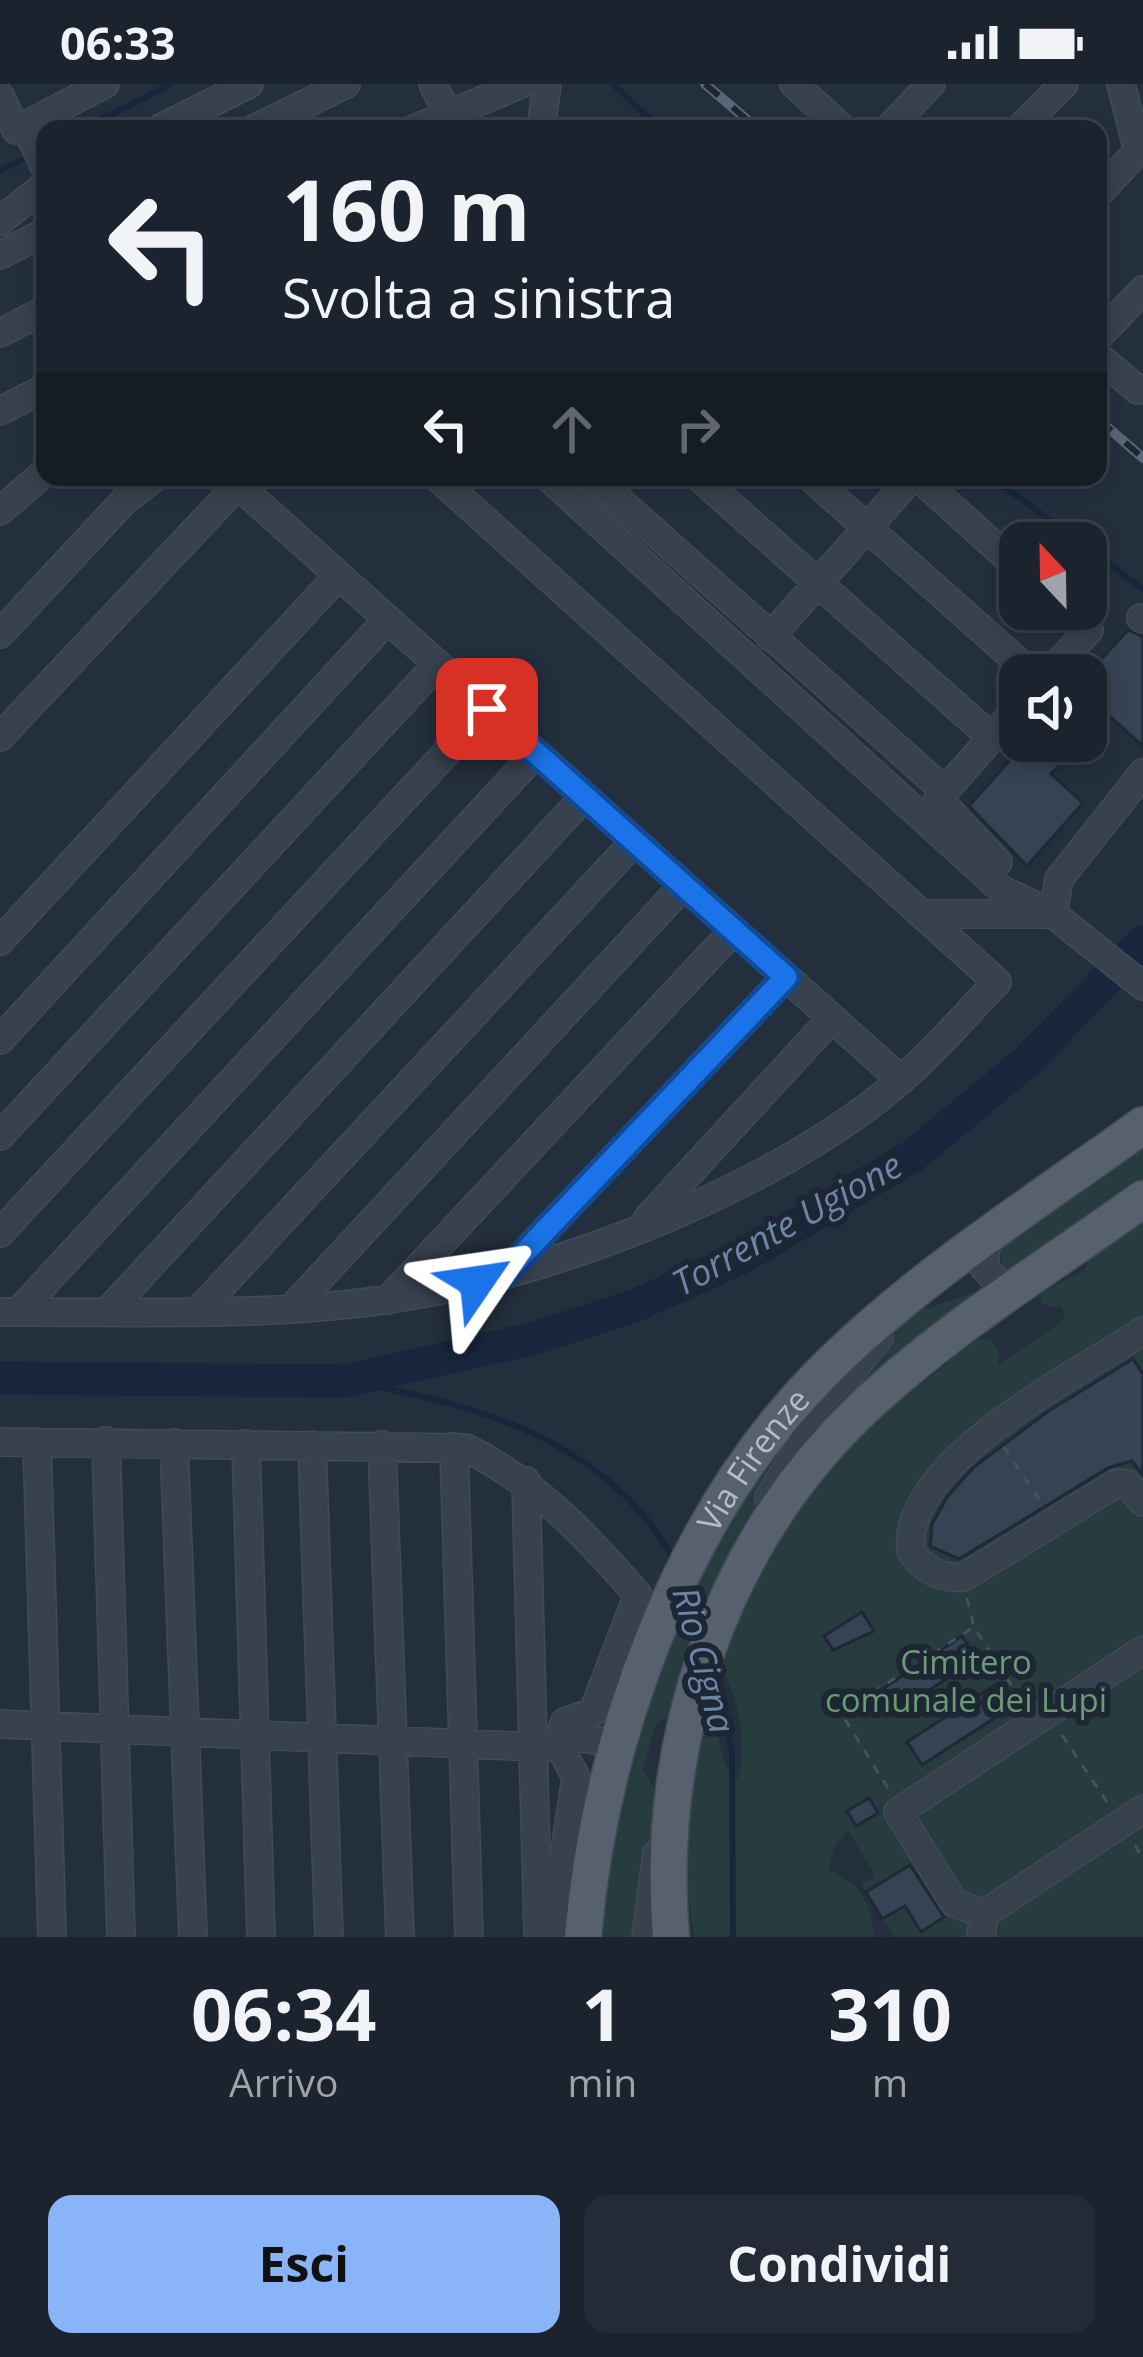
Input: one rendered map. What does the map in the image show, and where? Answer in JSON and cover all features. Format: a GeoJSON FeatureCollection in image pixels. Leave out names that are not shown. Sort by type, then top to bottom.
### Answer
{"type":"FeatureCollection","features":[{"type":"Feature","properties":{"kind":"main road","name":"Via Firenze"},"geometry":{"type":"LineString","coordinates":[[583,1937],[616,1744],[674,1597],[748,1462],[799,1396],[907,1300],[1143,1125]]}},
{"type":"Feature","properties":{"kind":"main road","name":"Via Firenze"},"geometry":{"type":"LineString","coordinates":[[671,1937],[669,1803],[705,1651],[724,1604],[790,1494],[842,1429],[898,1378],[1143,1198]]}},
{"type":"Feature","properties":{"kind":"street"},"geometry":{"type":"LineString","coordinates":[[42,120],[73,91],[105,84]]}},
{"type":"Feature","properties":{"kind":"street"},"geometry":{"type":"LineString","coordinates":[[177,120],[249,84]]}},
{"type":"Feature","properties":{"kind":"street"},"geometry":{"type":"LineString","coordinates":[[272,120],[346,84]]}},
{"type":"Feature","properties":{"kind":"street"},"geometry":{"type":"LineString","coordinates":[[433,84],[451,120]]}},
{"type":"Feature","properties":{"kind":"street"},"geometry":{"type":"LineString","coordinates":[[457,120],[521,84]]}},
{"type":"Feature","properties":{"kind":"street"},"geometry":{"type":"LineString","coordinates":[[542,120],[547,84]]}},
{"type":"Feature","properties":{"kind":"street"},"geometry":{"type":"LineString","coordinates":[[793,84],[833,120]]}},
{"type":"Feature","properties":{"kind":"street"},"geometry":{"type":"LineString","coordinates":[[897,120],[931,84]]}},
{"type":"Feature","properties":{"kind":"street"},"geometry":{"type":"LineString","coordinates":[[1028,120],[1064,84]]}},
{"type":"Feature","properties":{"kind":"street"},"geometry":{"type":"LineString","coordinates":[[1107,185],[1140,153],[1121,84]]}},
{"type":"Feature","properties":{"kind":"street"},"geometry":{"type":"LineString","coordinates":[[0,96],[16,130],[28,133],[36,149]]}},
{"type":"Feature","properties":{"kind":"street"},"geometry":{"type":"LineString","coordinates":[[28,133],[36,126]]}},
{"type":"Feature","properties":{"kind":"street"},"geometry":{"type":"LineString","coordinates":[[0,221],[36,192]]}},
{"type":"Feature","properties":{"kind":"street"},"geometry":{"type":"LineString","coordinates":[[0,255],[36,237]]}},
{"type":"Feature","properties":{"kind":"street"},"geometry":{"type":"LineString","coordinates":[[1107,328],[1143,290]]}},
{"type":"Feature","properties":{"kind":"street"},"geometry":{"type":"LineString","coordinates":[[0,332],[36,314]]}},
{"type":"Feature","properties":{"kind":"street"},"geometry":{"type":"LineString","coordinates":[[1107,363],[1141,390]]}},
{"type":"Feature","properties":{"kind":"street"},"geometry":{"type":"LineString","coordinates":[[0,410],[36,392]]}},
{"type":"Feature","properties":{"kind":"street"},"geometry":{"type":"LineString","coordinates":[[0,489],[36,475]]}},
{"type":"Feature","properties":{"kind":"street"},"geometry":{"type":"LineString","coordinates":[[0,511],[36,479]]}},
{"type":"Feature","properties":{"kind":"street"},"geometry":{"type":"LineString","coordinates":[[0,634],[124,500],[143,486]]}},
{"type":"Feature","properties":{"kind":"street"},"geometry":{"type":"LineString","coordinates":[[0,737],[229,486]]}},
{"type":"Feature","properties":{"kind":"street"},"geometry":{"type":"LineString","coordinates":[[239,486],[901,1080]]}},
{"type":"Feature","properties":{"kind":"street"},"geometry":{"type":"LineString","coordinates":[[9,1312],[292,1308],[388,1300],[503,1275],[636,1230],[796,1154],[901,1080],[997,982],[447,486]]}},
{"type":"Feature","properties":{"kind":"street"},"geometry":{"type":"LineString","coordinates":[[558,486],[1002,890],[1085,935],[1143,986]]}},
{"type":"Feature","properties":{"kind":"street"},"geometry":{"type":"LineString","coordinates":[[603,486],[945,791]]}},
{"type":"Feature","properties":{"kind":"street"},"geometry":{"type":"LineString","coordinates":[[709,486],[991,737]]}},
{"type":"Feature","properties":{"kind":"street"},"geometry":{"type":"LineString","coordinates":[[820,486],[1009,654]]}},
{"type":"Feature","properties":{"kind":"street"},"geometry":{"type":"LineString","coordinates":[[770,637],[906,486]]}},
{"type":"Feature","properties":{"kind":"street"},"geometry":{"type":"LineString","coordinates":[[925,486],[999,550]]}},
{"type":"Feature","properties":{"kind":"street"},"geometry":{"type":"LineString","coordinates":[[0,940],[338,576]]}},
{"type":"Feature","properties":{"kind":"street"},"geometry":{"type":"LineString","coordinates":[[0,1040],[387,620]]}},
{"type":"Feature","properties":{"kind":"street"},"geometry":{"type":"LineString","coordinates":[[1067,654],[1089,630]]}},
{"type":"Feature","properties":{"kind":"street"},"geometry":{"type":"LineString","coordinates":[[0,1136],[437,664]]}},
{"type":"Feature","properties":{"kind":"street"},"geometry":{"type":"LineString","coordinates":[[0,1233],[487,709]]}},
{"type":"Feature","properties":{"kind":"street"},"geometry":{"type":"LineString","coordinates":[[999,728],[938,799],[1052,914]]}},
{"type":"Feature","properties":{"kind":"street"},"geometry":{"type":"LineString","coordinates":[[9,1312],[536,753]]}},
{"type":"Feature","properties":{"kind":"street"},"geometry":{"type":"LineString","coordinates":[[1052,914],[1059,879],[1143,773]]}},
{"type":"Feature","properties":{"kind":"street"},"geometry":{"type":"LineString","coordinates":[[108,1311],[584,797]]}},
{"type":"Feature","properties":{"kind":"street"},"geometry":{"type":"LineString","coordinates":[[200,1309],[634,842]]}},
{"type":"Feature","properties":{"kind":"street"},"geometry":{"type":"LineString","coordinates":[[292,1308],[683,886]]}},
{"type":"Feature","properties":{"kind":"street"},"geometry":{"type":"LineString","coordinates":[[921,914],[1052,914]]}},
{"type":"Feature","properties":{"kind":"street"},"geometry":{"type":"LineString","coordinates":[[388,1300],[734,931]]}},
{"type":"Feature","properties":{"kind":"street"},"geometry":{"type":"LineString","coordinates":[[503,1275],[786,977]]}},
{"type":"Feature","properties":{"kind":"street"},"geometry":{"type":"LineString","coordinates":[[636,1230],[832,1018]]}},
{"type":"Feature","properties":{"kind":"street"},"geometry":{"type":"LineString","coordinates":[[987,1238],[984,1267],[998,1283],[1015,1290]]}},
{"type":"Feature","properties":{"kind":"street","name":"Via Firenze"},"geometry":{"type":"LineString","coordinates":[[724,1604],[746,1538],[811,1426],[907,1300]]}},
{"type":"Feature","properties":{"kind":"street"},"geometry":{"type":"LineString","coordinates":[[1143,1331],[946,1464],[916,1504],[909,1538],[916,1560],[950,1578],[980,1571],[1118,1484],[1127,1484],[1143,1506],[1138,1513],[1143,1520]]}},
{"type":"Feature","properties":{"kind":"street"},"geometry":{"type":"LineString","coordinates":[[106,1441],[121,1937]]}},
{"type":"Feature","properties":{"kind":"street"},"geometry":{"type":"LineString","coordinates":[[0,1442],[466,1448],[526,1481],[578,1526],[638,1595],[593,1712],[565,1722],[561,1748],[576,1778],[552,1937]]}},
{"type":"Feature","properties":{"kind":"street"},"geometry":{"type":"LineString","coordinates":[[37,1442],[52,1937]]}},
{"type":"Feature","properties":{"kind":"street"},"geometry":{"type":"LineString","coordinates":[[174,1443],[193,1937]]}},
{"type":"Feature","properties":{"kind":"street"},"geometry":{"type":"LineString","coordinates":[[246,1444],[261,1937]]}},
{"type":"Feature","properties":{"kind":"street"},"geometry":{"type":"LineString","coordinates":[[312,1444],[329,1937]]}},
{"type":"Feature","properties":{"kind":"street"},"geometry":{"type":"LineString","coordinates":[[382,1445],[400,1937]]}},
{"type":"Feature","properties":{"kind":"street"},"geometry":{"type":"LineString","coordinates":[[454,1447],[469,1937]]}},
{"type":"Feature","properties":{"kind":"street"},"geometry":{"type":"LineString","coordinates":[[526,1481],[529,1744],[538,1937]]}},
{"type":"Feature","properties":{"kind":"street"},"geometry":{"type":"LineString","coordinates":[[1132,1816],[983,1925],[954,1903],[900,1811],[1143,1650]]}},
{"type":"Feature","properties":{"kind":"street"},"geometry":{"type":"LineString","coordinates":[[0,1724],[561,1748]]}},
{"type":"Feature","properties":{"kind":"street"},"geometry":{"type":"LineString","coordinates":[[561,1748],[571,1736],[616,1744]]}},
{"type":"Feature","properties":{"kind":"street","name":"Via Firenze"},"geometry":{"type":"LineString","coordinates":[[646,1937],[655,1862],[669,1803]]}},
{"type":"Feature","properties":{"kind":"path"},"geometry":{"type":"LineString","coordinates":[[1003,1446],[1036,1494]]}},
{"type":"Feature","properties":{"kind":"path"},"geometry":{"type":"LineString","coordinates":[[950,1578],[966,1594],[974,1627],[1042,1717],[1132,1816],[1143,1858]]}},
{"type":"Feature","properties":{"kind":"path"},"geometry":{"type":"LineString","coordinates":[[900,1811],[842,1713],[974,1627]]}},
{"type":"Feature","properties":{"kind":"green space"},"geometry":{"type":"Polygon","coordinates":[[[1143,1137],[1143,1183],[1011,1274],[1003,1270],[999,1248],[1143,1137]]]}},
{"type":"Feature","properties":{"kind":"green space","name":"Cimitero comunale dei Lupi"},"geometry":{"type":"Polygon","coordinates":[[[1143,1219],[1143,1937],[894,1937],[861,1885],[876,1876],[848,1830],[836,1845],[828,1869],[856,1886],[869,1908],[875,1937],[695,1937],[687,1877],[689,1818],[709,1700],[717,1696],[721,1752],[738,1779],[741,1764],[739,1718],[717,1661],[741,1597],[788,1511],[847,1442],[968,1344],[992,1340],[999,1351],[998,1365],[1060,1323],[1065,1315],[1061,1307],[1044,1305],[1039,1293],[1084,1271],[1089,1257],[1143,1219]]]}},
{"type":"Feature","properties":{"kind":"green space"},"geometry":{"type":"Polygon","coordinates":[[[977,1291],[983,1301],[810,1436],[907,1316],[977,1291]]]}},
{"type":"Feature","properties":{"kind":"green space"},"geometry":{"type":"Polygon","coordinates":[[[819,1388],[744,1528],[678,1709],[655,1725],[643,1770],[657,1793],[639,1937],[591,1937],[632,1721],[714,1533],[819,1388]]]}},
{"type":"Feature","properties":{"kind":"building"},"geometry":{"type":"Polygon","coordinates":[[[1128,630],[1143,637],[1143,746],[1107,714],[1106,654],[1128,630]]]}},
{"type":"Feature","properties":{"kind":"building"},"geometry":{"type":"Polygon","coordinates":[[[1008,762],[1062,762],[1051,774],[1083,803],[1027,866],[969,806],[1008,762]]]}},
{"type":"Feature","properties":{"kind":"building"},"geometry":{"type":"Polygon","coordinates":[[[1133,1359],[1143,1374],[1143,1475],[1132,1461],[1108,1468],[959,1559],[930,1546],[932,1524],[948,1496],[974,1467],[1047,1412],[1133,1359]]]}},
{"type":"Feature","properties":{"kind":"building"},"geometry":{"type":"Polygon","coordinates":[[[862,1612],[874,1631],[833,1650],[824,1636],[862,1612]]]}},
{"type":"Feature","properties":{"kind":"building"},"geometry":{"type":"Polygon","coordinates":[[[962,1636],[977,1659],[889,1716],[875,1694],[962,1636]]]}},
{"type":"Feature","properties":{"kind":"building"},"geometry":{"type":"Polygon","coordinates":[[[995,1685],[1010,1708],[922,1765],[907,1742],[995,1685]]]}},
{"type":"Feature","properties":{"kind":"building"},"geometry":{"type":"Polygon","coordinates":[[[869,1798],[878,1813],[856,1826],[847,1811],[869,1798]]]}},
{"type":"Feature","properties":{"kind":"building"},"geometry":{"type":"Polygon","coordinates":[[[910,1865],[944,1917],[921,1932],[905,1906],[882,1919],[866,1892],[910,1865]]]}},
{"type":"Feature","properties":{"kind":"waterway"},"geometry":{"type":"LineString","coordinates":[[100,120],[171,84]]}},
{"type":"Feature","properties":{"kind":"waterway"},"geometry":{"type":"LineString","coordinates":[[613,84],[651,120]]}},
{"type":"Feature","properties":{"kind":"waterway"},"geometry":{"type":"LineString","coordinates":[[0,171],[29,156]]}},
{"type":"Feature","properties":{"kind":"waterway"},"geometry":{"type":"LineString","coordinates":[[1003,486],[1052,522]]}},
{"type":"Feature","properties":{"kind":"waterway"},"geometry":{"type":"LineString","coordinates":[[1107,562],[1143,589]]}},
{"type":"Feature","properties":{"kind":"waterway","name":"Torrente Ugione"},"geometry":{"type":"LineString","coordinates":[[0,1378],[345,1381],[535,1338],[634,1306],[741,1258],[914,1155],[1027,1061],[1143,942]]}},
{"type":"Feature","properties":{"kind":"waterway","name":"Rio Cigna"},"geometry":{"type":"LineString","coordinates":[[345,1381],[441,1401],[532,1433],[612,1484],[646,1518],[674,1560]]}},
{"type":"Feature","properties":{"kind":"waterway","name":"Rio Cigna"},"geometry":{"type":"LineString","coordinates":[[692,1592],[702,1625]]}},
{"type":"Feature","properties":{"kind":"waterway","name":"Rio Cigna"},"geometry":{"type":"LineString","coordinates":[[717,1672],[732,1754],[733,1937]]}},
{"type":"Feature","properties":{"kind":"railway"},"geometry":{"type":"LineString","coordinates":[[705,84],[747,120]]}},
{"type":"Feature","properties":{"kind":"railway"},"geometry":{"type":"LineString","coordinates":[[1107,427],[1143,458]]}},
{"type":"Feature","properties":{"kind":"route"},"geometry":{"type":"LineString","coordinates":[[477,1282],[503,1275],[786,977],[487,709]]}}]}
